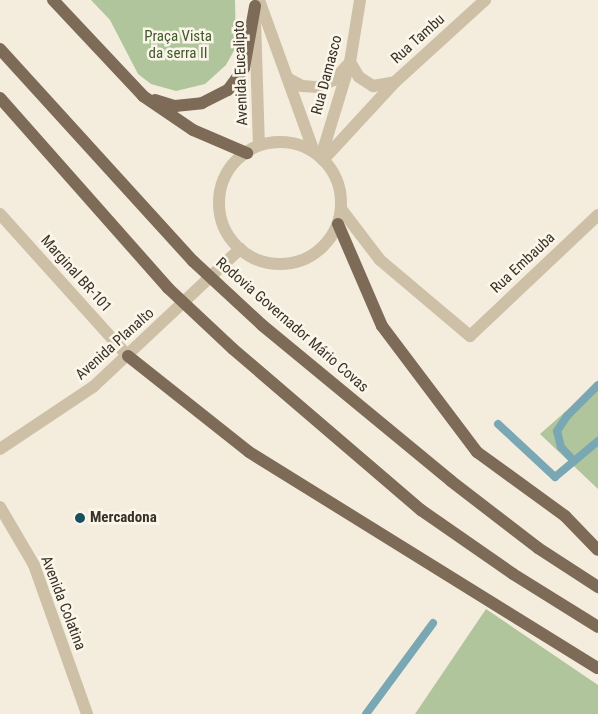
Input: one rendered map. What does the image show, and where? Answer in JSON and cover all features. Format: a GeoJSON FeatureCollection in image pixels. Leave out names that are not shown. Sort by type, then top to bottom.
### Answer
{"type":"FeatureCollection","features":[{"type":"Feature","properties":{"kind":"main road"},"geometry":{"type":"LineString","coordinates":[[53,0],[143,96],[193,130],[247,152]]}},
{"type":"Feature","properties":{"kind":"main road"},"geometry":{"type":"LineString","coordinates":[[143,96],[175,106],[202,103],[228,90],[244,68],[256,2]]}},
{"type":"Feature","properties":{"kind":"main road","name":"Rodovia Governador Mário Covas"},"geometry":{"type":"LineString","coordinates":[[0,49],[193,261],[262,325],[451,481],[538,548],[598,587]]}},
{"type":"Feature","properties":{"kind":"main road"},"geometry":{"type":"LineString","coordinates":[[0,98],[168,288],[233,349],[421,510],[513,574],[598,627]]}},
{"type":"Feature","properties":{"kind":"main road"},"geometry":{"type":"LineString","coordinates":[[338,224],[382,326],[477,452],[565,516],[598,550]]}},
{"type":"Feature","properties":{"kind":"main road"},"geometry":{"type":"LineString","coordinates":[[128,356],[249,452],[598,668]]}},
{"type":"Feature","properties":{"kind":"street","name":"Rua Damasco"},"geometry":{"type":"LineString","coordinates":[[320,156],[350,62],[360,0]]}},
{"type":"Feature","properties":{"kind":"street","name":"Rua Tambu"},"geometry":{"type":"LineString","coordinates":[[320,156],[395,82],[484,0]]}},
{"type":"Feature","properties":{"kind":"street","name":"Avenida Eucalipto"},"geometry":{"type":"LineString","coordinates":[[256,2],[320,156]]}},
{"type":"Feature","properties":{"kind":"street","name":"Avenida Eucalipto"},"geometry":{"type":"LineString","coordinates":[[256,2],[259,146]]}},
{"type":"Feature","properties":{"kind":"street"},"geometry":{"type":"LineString","coordinates":[[289,79],[302,86],[318,87],[334,80],[350,62]]}},
{"type":"Feature","properties":{"kind":"street","name":"Rua Tambu"},"geometry":{"type":"LineString","coordinates":[[350,62],[359,77],[373,86],[395,82]]}},
{"type":"Feature","properties":{"kind":"street"},"geometry":{"type":"LineString","coordinates":[[287,143],[320,156],[337,180],[341,209],[338,224],[321,248],[295,262],[266,262],[240,249],[223,225],[219,196],[230,169],[247,152],[259,146],[287,143]]}},
{"type":"Feature","properties":{"kind":"street","name":"Rua Embauba"},"geometry":{"type":"LineString","coordinates":[[341,209],[380,260],[470,336],[598,215]]}},
{"type":"Feature","properties":{"kind":"street","name":"Marginal BR-101"},"geometry":{"type":"LineString","coordinates":[[0,214],[128,356]]}},
{"type":"Feature","properties":{"kind":"street","name":"Avenida Planalto"},"geometry":{"type":"LineString","coordinates":[[0,449],[93,387],[240,249]]}},
{"type":"Feature","properties":{"kind":"street","name":"Avenida Colatina"},"geometry":{"type":"LineString","coordinates":[[0,507],[34,565],[87,714]]}},
{"type":"Feature","properties":{"kind":"green space","name":"Praça Vista da serra II"},"geometry":{"type":"Polygon","coordinates":[[[91,0],[235,0],[236,47],[226,65],[205,84],[176,91],[151,84],[138,74],[110,20],[91,0]]]}},
{"type":"Feature","properties":{"kind":"green space"},"geometry":{"type":"Polygon","coordinates":[[[598,383],[598,489],[540,434],[598,383]]]}},
{"type":"Feature","properties":{"kind":"green space"},"geometry":{"type":"Polygon","coordinates":[[[486,609],[598,685],[598,714],[415,714],[486,609]]]}},
{"type":"Feature","properties":{"kind":"waterway"},"geometry":{"type":"LineString","coordinates":[[574,461],[561,447],[557,431],[567,416],[598,385]]}},
{"type":"Feature","properties":{"kind":"waterway"},"geometry":{"type":"LineString","coordinates":[[498,424],[555,477],[598,441]]}},
{"type":"Feature","properties":{"kind":"waterway"},"geometry":{"type":"LineString","coordinates":[[366,714],[433,623]]}},
{"type":"Feature","properties":{"kind":"place","name":"Mercadona"},"geometry":{"type":"Point","coordinates":[80,518]}}]}
